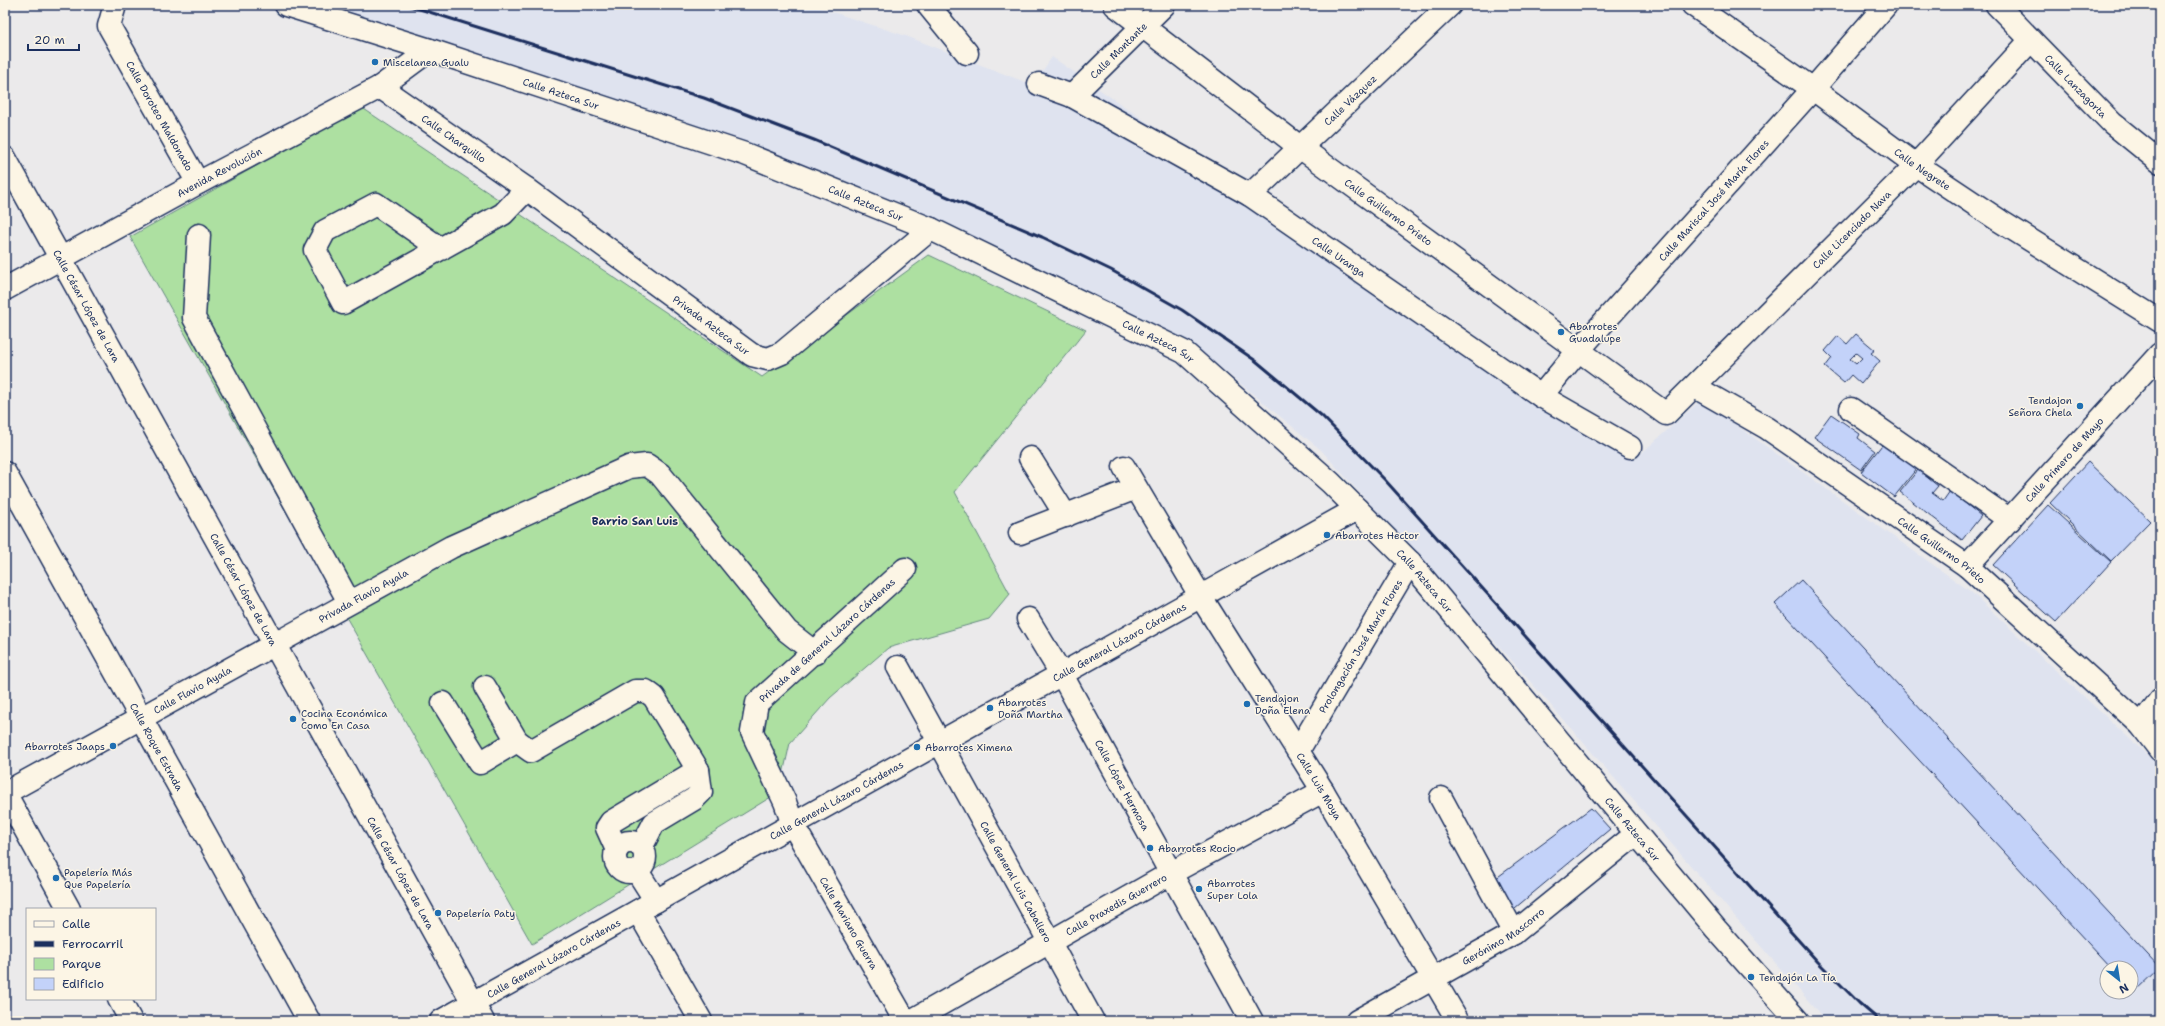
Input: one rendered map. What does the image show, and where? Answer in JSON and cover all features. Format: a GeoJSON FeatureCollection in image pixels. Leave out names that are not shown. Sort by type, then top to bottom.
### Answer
{"type":"FeatureCollection","features":[{"type":"Feature","properties":{"kind":"street","name":"Calle Doroteo Maldonado"},"geometry":{"type":"LineString","coordinates":[[115,5],[109,26],[198,182]]}},
{"type":"Feature","properties":{"kind":"street","name":"Calle Azteca Sur"},"geometry":{"type":"LineString","coordinates":[[286,5],[430,50],[745,154],[931,229],[1184,352],[1332,483],[1410,562],[1716,929],[1798,1021]]}},
{"type":"Feature","properties":{"kind":"street"},"geometry":{"type":"LineString","coordinates":[[928,5],[967,53]]}},
{"type":"Feature","properties":{"kind":"street","name":"Calle Guillermo Prieto"},"geometry":{"type":"LineString","coordinates":[[1115,5],[1301,148],[1666,414]]}},
{"type":"Feature","properties":{"kind":"street","name":"Calle Montante"},"geometry":{"type":"LineString","coordinates":[[1072,96],[1164,5]]}},
{"type":"Feature","properties":{"kind":"street","name":"Calle Vázquez"},"geometry":{"type":"LineString","coordinates":[[1250,195],[1450,5]]}},
{"type":"Feature","properties":{"kind":"street","name":"Calle Negrete"},"geometry":{"type":"LineString","coordinates":[[1693,5],[1813,89],[1916,165],[2000,221],[2160,321]]}},
{"type":"Feature","properties":{"kind":"street","name":"Calle Mariscal José María Flores"},"geometry":{"type":"LineString","coordinates":[[1541,396],[1578,350],[1813,89],[1886,5]]}},
{"type":"Feature","properties":{"kind":"street","name":"Calle Lanzagorta"},"geometry":{"type":"LineString","coordinates":[[1997,5],[2112,123],[2160,162]]}},
{"type":"Feature","properties":{"kind":"street","name":"Calle Licenciado Nava"},"geometry":{"type":"LineString","coordinates":[[1666,414],[1695,387],[1916,165],[2032,40]]}},
{"type":"Feature","properties":{"kind":"street","name":"Avenida Revolución"},"geometry":{"type":"LineString","coordinates":[[5,289],[198,182],[380,87],[430,50]]}},
{"type":"Feature","properties":{"kind":"street","name":"Calle Uranga"},"geometry":{"type":"LineString","coordinates":[[1039,84],[1072,96],[1250,195],[1541,396],[1630,447]]}},
{"type":"Feature","properties":{"kind":"street","name":"Calle Charquillo"},"geometry":{"type":"LineString","coordinates":[[380,87],[527,189]]}},
{"type":"Feature","properties":{"kind":"street","name":"Calle César López de Lara"},"geometry":{"type":"LineString","coordinates":[[5,158],[478,1012]]}},
{"type":"Feature","properties":{"kind":"street"},"geometry":{"type":"LineString","coordinates":[[441,249],[376,204],[325,231],[316,250],[343,303],[441,249],[503,214],[527,189]]}},
{"type":"Feature","properties":{"kind":"street","name":"Privada Azteca Sur"},"geometry":{"type":"LineString","coordinates":[[527,189],[752,355],[768,360],[782,353],[931,229]]}},
{"type":"Feature","properties":{"kind":"street"},"geometry":{"type":"LineString","coordinates":[[199,235],[194,318],[349,602]]}},
{"type":"Feature","properties":{"kind":"street","name":"Calle Primero de Mayo"},"geometry":{"type":"LineString","coordinates":[[1967,566],[2160,354]]}},
{"type":"Feature","properties":{"kind":"street","name":"Calle Guillermo Prieto"},"geometry":{"type":"LineString","coordinates":[[1695,387],[1767,428],[1967,566],[2141,725],[2160,750]]}},
{"type":"Feature","properties":{"kind":"street"},"geometry":{"type":"LineString","coordinates":[[1851,409],[2010,520]]}},
{"type":"Feature","properties":{"kind":"street"},"geometry":{"type":"LineString","coordinates":[[1030,458],[1066,516]]}},
{"type":"Feature","properties":{"kind":"street","name":"Privada Flavio Ayala"},"geometry":{"type":"LineString","coordinates":[[274,644],[451,547],[629,467],[647,465],[660,474],[787,631],[815,653]]}},
{"type":"Feature","properties":{"kind":"street","name":"Calle Luis Moya"},"geometry":{"type":"LineString","coordinates":[[1124,467],[1201,597],[1323,791],[1458,1021]]}},
{"type":"Feature","properties":{"kind":"street","name":"Calle Roque Estrada"},"geometry":{"type":"LineString","coordinates":[[5,473],[309,1021]]}},
{"type":"Feature","properties":{"kind":"street"},"geometry":{"type":"LineString","coordinates":[[1020,534],[1136,488]]}},
{"type":"Feature","properties":{"kind":"street","name":"Calle General Lázaro Cárdenas"},"geometry":{"type":"LineString","coordinates":[[441,1021],[478,1012],[647,906],[1357,510]]}},
{"type":"Feature","properties":{"kind":"street","name":"Prolongación José María Flores"},"geometry":{"type":"LineString","coordinates":[[1298,751],[1410,562]]}},
{"type":"Feature","properties":{"kind":"street","name":"Privada de General Lázaro Cárdenas"},"geometry":{"type":"LineString","coordinates":[[793,825],[785,802],[752,732],[757,703],[815,653],[905,569]]}},
{"type":"Feature","properties":{"kind":"street","name":"Calle López Hermosa"},"geometry":{"type":"LineString","coordinates":[[1028,619],[1062,675],[1252,1021]]}},
{"type":"Feature","properties":{"kind":"street","name":"Calle Flavio Ayala"},"geometry":{"type":"LineString","coordinates":[[5,793],[274,644]]}},
{"type":"Feature","properties":{"kind":"street","name":"Calle General Luis Caballero"},"geometry":{"type":"LineString","coordinates":[[898,667],[1093,1021]]}},
{"type":"Feature","properties":{"kind":"street"},"geometry":{"type":"LineString","coordinates":[[485,687],[517,741],[531,751],[635,691],[646,691],[654,696],[698,770],[701,792],[694,799],[654,823],[642,846]]}},
{"type":"Feature","properties":{"kind":"street"},"geometry":{"type":"LineString","coordinates":[[2141,725],[2160,700]]}},
{"type":"Feature","properties":{"kind":"street"},"geometry":{"type":"LineString","coordinates":[[443,703],[480,763],[517,741]]}},
{"type":"Feature","properties":{"kind":"street"},"geometry":{"type":"LineString","coordinates":[[617,850],[607,828],[612,822],[698,770]]}},
{"type":"Feature","properties":{"kind":"street","name":"Calle Praxedis Guerrero"},"geometry":{"type":"LineString","coordinates":[[911,1021],[1171,873],[1323,791]]}},
{"type":"Feature","properties":{"kind":"street"},"geometry":{"type":"LineString","coordinates":[[5,793],[68,908]]}},
{"type":"Feature","properties":{"kind":"street"},"geometry":{"type":"LineString","coordinates":[[1441,798],[1514,933]]}},
{"type":"Feature","properties":{"kind":"street","name":"Calle Mariano Guerra"},"geometry":{"type":"LineString","coordinates":[[793,825],[905,1021]]}},
{"type":"Feature","properties":{"kind":"street","name":"Gerónimo Mascorro"},"geometry":{"type":"LineString","coordinates":[[1357,1021],[1514,933],[1636,834]]}},
{"type":"Feature","properties":{"kind":"street"},"geometry":{"type":"LineString","coordinates":[[633,842],[642,846],[646,855],[644,864],[637,871],[628,872],[619,868],[615,859],[617,850],[624,843],[633,842]]}},
{"type":"Feature","properties":{"kind":"street"},"geometry":{"type":"LineString","coordinates":[[637,871],[647,906],[701,1021]]}},
{"type":"Feature","properties":{"kind":"street"},"geometry":{"type":"LineString","coordinates":[[120,1000],[131,1021]]}},
{"type":"Feature","properties":{"kind":"shaded area"},"geometry":{"type":"Polygon","coordinates":[[[307,5],[811,5],[906,36],[1033,85],[1052,57],[1243,188],[1544,406],[1635,459],[1701,400],[1970,591],[2160,767],[2160,1021],[1826,1021],[1507,655],[1321,450],[1198,349],[910,206],[307,5]]]}},
{"type":"Feature","properties":{"kind":"green space"},"geometry":{"type":"Polygon","coordinates":[[[361,107],[762,377],[929,255],[1086,330],[955,492],[1010,594],[989,619],[888,648],[830,698],[790,743],[779,792],[532,944],[130,237],[361,107]]]}},
{"type":"Feature","properties":{"kind":"building"},"geometry":{"type":"Polygon","coordinates":[[[1856,334],[1875,350],[1871,353],[1880,361],[1861,384],[1851,375],[1844,383],[1825,367],[1832,358],[1825,351],[1838,336],[1847,344],[1856,334]],[[1856,353],[1850,359],[1856,364],[1862,358],[1856,353]]]}},
{"type":"Feature","properties":{"kind":"building"},"geometry":{"type":"Polygon","coordinates":[[[1831,414],[1860,434],[1858,438],[1875,451],[1861,470],[1814,437],[1831,414]]]}},
{"type":"Feature","properties":{"kind":"building"},"geometry":{"type":"Polygon","coordinates":[[[1885,441],[1918,467],[1894,497],[1861,472],[1885,441]]]}},
{"type":"Feature","properties":{"kind":"building"},"geometry":{"type":"Polygon","coordinates":[[[2088,462],[2150,521],[2111,561],[2050,503],[2088,462]]]}},
{"type":"Feature","properties":{"kind":"building"},"geometry":{"type":"Polygon","coordinates":[[[1918,470],[1938,486],[1932,493],[1943,501],[1950,491],[1981,516],[1962,540],[1900,492],[1918,470]]]}},
{"type":"Feature","properties":{"kind":"building"},"geometry":{"type":"Polygon","coordinates":[[[2048,505],[2111,562],[2056,622],[1993,565],[2048,505]]]}},
{"type":"Feature","properties":{"kind":"building"},"geometry":{"type":"Polygon","coordinates":[[[1801,580],[2160,968],[2139,988],[2139,960],[2104,960],[1775,604],[1801,580]]]}},
{"type":"Feature","properties":{"kind":"building"},"geometry":{"type":"Polygon","coordinates":[[[1591,808],[1610,829],[1509,913],[1491,882],[1591,808]]]}},
{"type":"Feature","properties":{"kind":"railway"},"geometry":{"type":"LineString","coordinates":[[407,5],[704,98],[814,140],[1042,237],[1111,270],[1182,310],[1256,361],[1322,416],[1385,480],[1818,962],[1859,1003],[1880,1021]]}},
{"type":"Feature","properties":{"kind":"place","name":"Miscelanea Gualu"},"geometry":{"type":"Point","coordinates":[375,62]}},
{"type":"Feature","properties":{"kind":"place","name":"Abarrotes Guadalupe"},"geometry":{"type":"Point","coordinates":[1561,332]}},
{"type":"Feature","properties":{"kind":"place","name":"Tendajon Señora Chela"},"geometry":{"type":"Point","coordinates":[2080,406]}},
{"type":"Feature","properties":{"kind":"place","name":"Abarrotes Hector"},"geometry":{"type":"Point","coordinates":[1327,535]}},
{"type":"Feature","properties":{"kind":"place","name":"Tendajon Doña Elena"},"geometry":{"type":"Point","coordinates":[1247,704]}},
{"type":"Feature","properties":{"kind":"place","name":"Abarrotes Doña Martha"},"geometry":{"type":"Point","coordinates":[990,708]}},
{"type":"Feature","properties":{"kind":"place","name":"Cocina Económica Como En Casa"},"geometry":{"type":"Point","coordinates":[293,719]}},
{"type":"Feature","properties":{"kind":"place","name":"Abarrotes Jaaps"},"geometry":{"type":"Point","coordinates":[113,746]}},
{"type":"Feature","properties":{"kind":"place","name":"Abarrotes Ximena"},"geometry":{"type":"Point","coordinates":[917,747]}},
{"type":"Feature","properties":{"kind":"place","name":"Abarrotes Rocio"},"geometry":{"type":"Point","coordinates":[1150,848]}},
{"type":"Feature","properties":{"kind":"place","name":"Papelería Más Que Papelería"},"geometry":{"type":"Point","coordinates":[56,878]}},
{"type":"Feature","properties":{"kind":"place","name":"Abarrotes Super Lola"},"geometry":{"type":"Point","coordinates":[1199,889]}},
{"type":"Feature","properties":{"kind":"place","name":"Papelería Paty"},"geometry":{"type":"Point","coordinates":[438,913]}},
{"type":"Feature","properties":{"kind":"place","name":"Tendajón La Tía"},"geometry":{"type":"Point","coordinates":[1751,977]}},
{"type":"Feature","properties":{"kind":"district","name":"Barrio San Luis"},"geometry":{"type":"Point","coordinates":[635,521]}}]}
